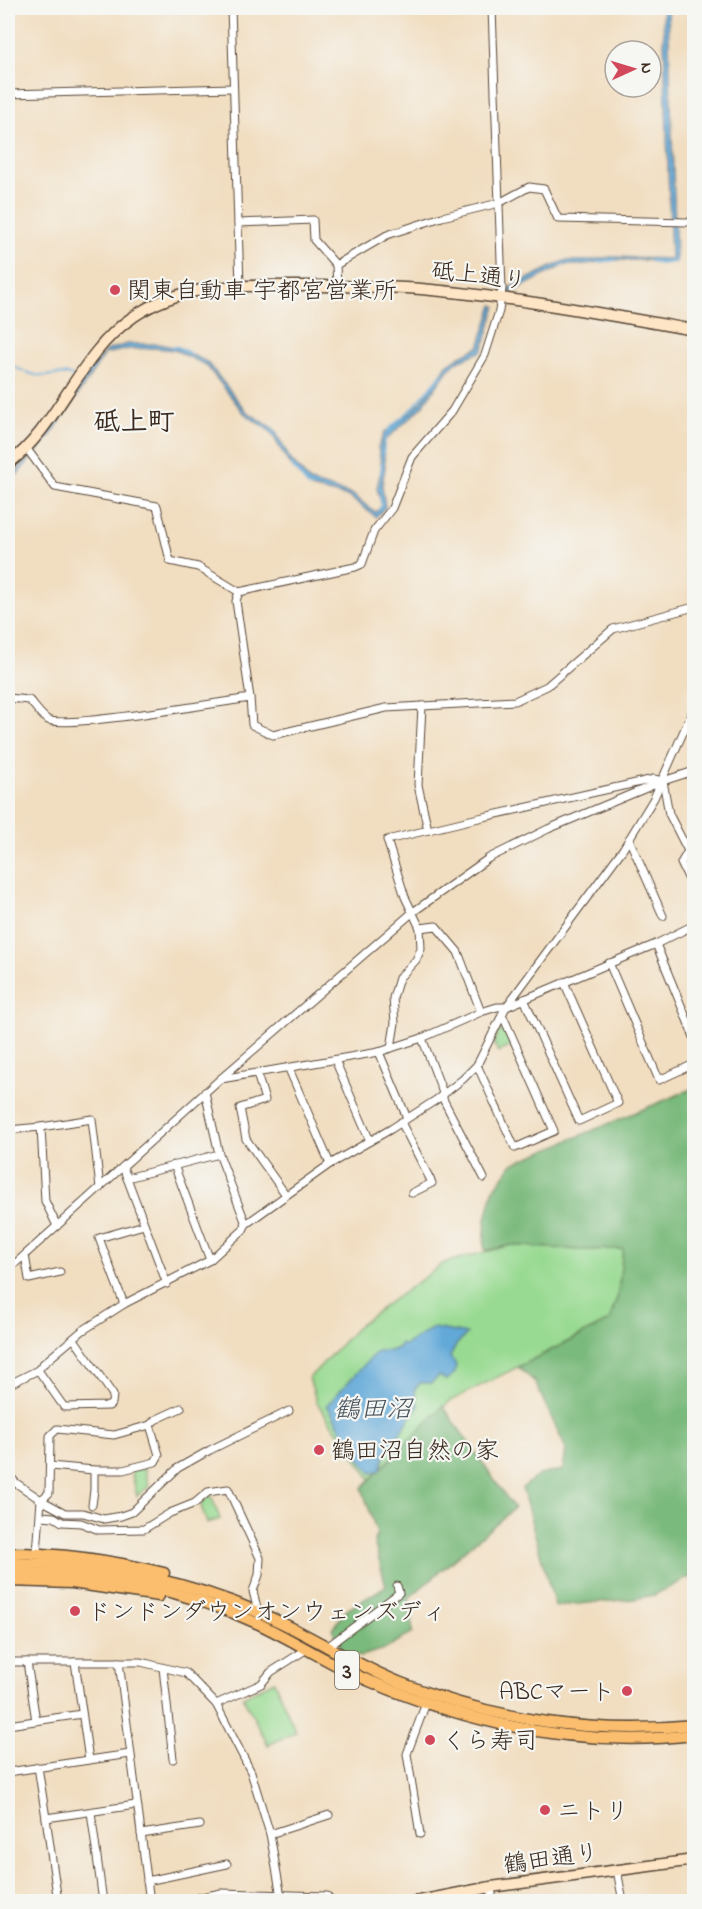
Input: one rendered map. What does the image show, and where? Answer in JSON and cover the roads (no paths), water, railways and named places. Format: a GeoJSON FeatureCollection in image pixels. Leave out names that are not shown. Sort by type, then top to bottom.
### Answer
{"type":"FeatureCollection","features":[{"type":"Feature","properties":{"kind":"main road","name":"3"},"geometry":{"type":"LineString","coordinates":[[8,1553],[79,1556],[124,1563],[168,1574],[185,1592]]}},
{"type":"Feature","properties":{"kind":"main road","name":"3"},"geometry":{"type":"LineString","coordinates":[[8,1563],[74,1565],[133,1574],[185,1592],[258,1624],[369,1682],[426,1703],[498,1725],[557,1735],[610,1739],[665,1739],[694,1735]]}},
{"type":"Feature","properties":{"kind":"main road","name":"3"},"geometry":{"type":"LineString","coordinates":[[8,1573],[74,1574],[227,1600],[284,1624],[372,1671],[407,1686],[468,1706],[509,1716],[559,1724],[613,1728],[694,1725]]}},
{"type":"Feature","properties":{"kind":"main road","name":"3"},"geometry":{"type":"LineString","coordinates":[[8,1581],[72,1583],[152,1595],[185,1592]]}},
{"type":"Feature","properties":{"kind":"street"},"geometry":{"type":"LineString","coordinates":[[231,8],[240,286]]}},
{"type":"Feature","properties":{"kind":"street"},"geometry":{"type":"LineString","coordinates":[[27,448],[55,488],[157,506],[170,561],[198,567],[239,592],[362,564],[374,531],[392,508],[412,457],[452,411],[485,355],[502,298],[492,8]]}},
{"type":"Feature","properties":{"kind":"street"},"geometry":{"type":"LineString","coordinates":[[8,94],[233,88]]}},
{"type":"Feature","properties":{"kind":"street"},"geometry":{"type":"LineString","coordinates":[[336,265],[387,235],[442,217],[499,203],[529,187],[544,189],[558,219],[688,222],[694,220]]}},
{"type":"Feature","properties":{"kind":"street"},"geometry":{"type":"LineString","coordinates":[[238,223],[314,220],[314,240],[336,265],[337,286]]}},
{"type":"Feature","properties":{"kind":"street","name":"砥上通り"},"geometry":{"type":"LineString","coordinates":[[8,464],[27,448],[42,430],[96,351],[126,321],[145,309],[178,294],[202,289],[240,286],[337,286],[418,289],[502,298],[694,330]]}},
{"type":"Feature","properties":{"kind":"street"},"geometry":{"type":"LineString","coordinates":[[239,592],[236,601],[252,725],[273,735],[386,708],[515,701],[547,686],[613,629],[694,607]]}},
{"type":"Feature","properties":{"kind":"street"},"geometry":{"type":"LineString","coordinates":[[8,698],[29,700],[48,720],[58,722],[97,720],[250,698]]}},
{"type":"Feature","properties":{"kind":"street"},"geometry":{"type":"LineString","coordinates":[[422,706],[418,785],[428,830]]}},
{"type":"Feature","properties":{"kind":"street"},"geometry":{"type":"LineString","coordinates":[[8,1385],[38,1370],[82,1331],[124,1304],[210,1260],[243,1230],[246,1224],[330,1164],[436,1100],[463,1079],[477,1065],[504,1011],[629,839],[663,782],[694,708]]}},
{"type":"Feature","properties":{"kind":"street"},"geometry":{"type":"LineString","coordinates":[[8,1270],[205,1092],[413,912],[489,858],[548,829],[663,782],[694,772]]}},
{"type":"Feature","properties":{"kind":"street"},"geometry":{"type":"LineString","coordinates":[[391,1048],[395,1023],[393,998],[399,978],[416,960],[421,949],[420,928],[405,897],[387,840],[654,779],[663,782]]}},
{"type":"Feature","properties":{"kind":"street"},"geometry":{"type":"LineString","coordinates":[[663,782],[669,814],[688,851],[681,863],[694,890]]}},
{"type":"Feature","properties":{"kind":"street"},"geometry":{"type":"LineString","coordinates":[[629,839],[663,916]]}},
{"type":"Feature","properties":{"kind":"street"},"geometry":{"type":"LineString","coordinates":[[504,1011],[524,999],[656,944],[694,925]]}},
{"type":"Feature","properties":{"kind":"street"},"geometry":{"type":"LineString","coordinates":[[420,928],[436,926],[458,952],[481,1012]]}},
{"type":"Feature","properties":{"kind":"street"},"geometry":{"type":"LineString","coordinates":[[656,944],[694,1037]]}},
{"type":"Feature","properties":{"kind":"street"},"geometry":{"type":"LineString","coordinates":[[609,963],[658,1080],[694,1064]]}},
{"type":"Feature","properties":{"kind":"street"},"geometry":{"type":"LineString","coordinates":[[524,999],[579,1121],[618,1103],[564,982]]}},
{"type":"Feature","properties":{"kind":"street"},"geometry":{"type":"LineString","coordinates":[[219,1080],[379,1052],[422,1038],[497,1007],[504,1011],[554,1131],[514,1148],[477,1065]]}},
{"type":"Feature","properties":{"kind":"street"},"geometry":{"type":"LineString","coordinates":[[422,1038],[443,1093],[443,1099],[484,1178]]}},
{"type":"Feature","properties":{"kind":"street"},"geometry":{"type":"LineString","coordinates":[[379,1052],[404,1120],[432,1183],[412,1193]]}},
{"type":"Feature","properties":{"kind":"street"},"geometry":{"type":"LineString","coordinates":[[335,1060],[370,1141]]}},
{"type":"Feature","properties":{"kind":"street"},"geometry":{"type":"LineString","coordinates":[[289,1069],[330,1164]]}},
{"type":"Feature","properties":{"kind":"street"},"geometry":{"type":"LineString","coordinates":[[257,1074],[265,1100],[240,1108],[246,1139],[286,1196]]}},
{"type":"Feature","properties":{"kind":"street"},"geometry":{"type":"LineString","coordinates":[[205,1092],[219,1154],[246,1224]]}},
{"type":"Feature","properties":{"kind":"street"},"geometry":{"type":"LineString","coordinates":[[8,1130],[92,1119],[100,1188]]}},
{"type":"Feature","properties":{"kind":"street"},"geometry":{"type":"LineString","coordinates":[[41,1127],[45,1201],[57,1226]]}},
{"type":"Feature","properties":{"kind":"street"},"geometry":{"type":"LineString","coordinates":[[127,1178],[219,1154]]}},
{"type":"Feature","properties":{"kind":"street"},"geometry":{"type":"LineString","coordinates":[[174,1165],[210,1260]]}},
{"type":"Feature","properties":{"kind":"street"},"geometry":{"type":"LineString","coordinates":[[123,1167],[167,1284]]}},
{"type":"Feature","properties":{"kind":"street"},"geometry":{"type":"LineString","coordinates":[[124,1304],[99,1238],[144,1225]]}},
{"type":"Feature","properties":{"kind":"street"},"geometry":{"type":"LineString","coordinates":[[25,1255],[29,1279],[60,1272]]}},
{"type":"Feature","properties":{"kind":"street"},"geometry":{"type":"LineString","coordinates":[[38,1370],[64,1407],[109,1406],[113,1395],[74,1339]]}},
{"type":"Feature","properties":{"kind":"street"},"geometry":{"type":"LineString","coordinates":[[37,1553],[41,1500],[49,1493],[50,1436],[57,1429],[114,1435],[150,1425],[155,1420],[181,1408]]}},
{"type":"Feature","properties":{"kind":"street"},"geometry":{"type":"LineString","coordinates":[[8,1473],[12,1483],[65,1513],[104,1519],[121,1516],[132,1512],[178,1468],[289,1411]]}},
{"type":"Feature","properties":{"kind":"street"},"geometry":{"type":"LineString","coordinates":[[50,1466],[123,1470],[155,1462],[159,1455],[150,1425]]}},
{"type":"Feature","properties":{"kind":"street"},"geometry":{"type":"LineString","coordinates":[[92,1505],[94,1470]]}},
{"type":"Feature","properties":{"kind":"street"},"geometry":{"type":"LineString","coordinates":[[41,1516],[54,1517],[62,1522],[81,1523],[99,1530],[144,1529],[170,1513],[195,1503],[208,1492],[228,1489],[260,1558],[259,1575],[253,1591],[258,1612]]}},
{"type":"Feature","properties":{"kind":"street"},"geometry":{"type":"LineString","coordinates":[[327,1647],[399,1593],[397,1586]]}},
{"type":"Feature","properties":{"kind":"street"},"geometry":{"type":"LineString","coordinates":[[216,1704],[261,1684],[271,1672],[307,1649]]}},
{"type":"Feature","properties":{"kind":"street"},"geometry":{"type":"LineString","coordinates":[[8,1662],[141,1662],[186,1673],[216,1704],[251,1772],[270,1834],[282,1898]]}},
{"type":"Feature","properties":{"kind":"street"},"geometry":{"type":"LineString","coordinates":[[27,1662],[36,1721]]}},
{"type":"Feature","properties":{"kind":"street"},"geometry":{"type":"LineString","coordinates":[[75,1662],[89,1760]]}},
{"type":"Feature","properties":{"kind":"street"},"geometry":{"type":"LineString","coordinates":[[119,1662],[150,1902]]}},
{"type":"Feature","properties":{"kind":"street"},"geometry":{"type":"LineString","coordinates":[[163,1668],[173,1760]]}},
{"type":"Feature","properties":{"kind":"street"},"geometry":{"type":"LineString","coordinates":[[420,1834],[407,1754],[426,1703]]}},
{"type":"Feature","properties":{"kind":"street"},"geometry":{"type":"LineString","coordinates":[[8,1725],[82,1714]]}},
{"type":"Feature","properties":{"kind":"street"},"geometry":{"type":"LineString","coordinates":[[8,1772],[130,1754]]}},
{"type":"Feature","properties":{"kind":"street"},"geometry":{"type":"LineString","coordinates":[[38,1767],[58,1902]]}},
{"type":"Feature","properties":{"kind":"street"},"geometry":{"type":"LineString","coordinates":[[46,1818],[136,1805]]}},
{"type":"Feature","properties":{"kind":"street"},"geometry":{"type":"LineString","coordinates":[[91,1812],[103,1902]]}},
{"type":"Feature","properties":{"kind":"street"},"geometry":{"type":"LineString","coordinates":[[270,1834],[329,1815]]}},
{"type":"Feature","properties":{"kind":"street"},"geometry":{"type":"LineString","coordinates":[[141,1834],[200,1825]]}},
{"type":"Feature","properties":{"kind":"street","name":"鶴田通り"},"geometry":{"type":"LineString","coordinates":[[414,1902],[491,1887],[694,1860]]}},
{"type":"Feature","properties":{"kind":"street"},"geometry":{"type":"LineString","coordinates":[[147,1881],[227,1864]]}},
{"type":"Feature","properties":{"kind":"street"},"geometry":{"type":"LineString","coordinates":[[617,1870],[623,1902]]}},
{"type":"Feature","properties":{"kind":"street"},"geometry":{"type":"LineString","coordinates":[[491,1887],[493,1902]]}},
{"type":"Feature","properties":{"kind":"street"},"geometry":{"type":"LineString","coordinates":[[179,1902],[221,1893],[282,1898],[327,1896],[331,1902]]}},
{"type":"Feature","properties":{"kind":"water"},"geometry":{"type":"Polygon","coordinates":[[[663,8],[668,8],[676,262],[612,260],[564,265],[510,293],[508,289],[513,286],[564,261],[611,257],[671,259],[663,8]]]}},
{"type":"Feature","properties":{"kind":"water"},"geometry":{"type":"Polygon","coordinates":[[[493,305],[496,306],[482,351],[458,361],[448,370],[421,408],[383,442],[385,467],[382,485],[385,507],[376,517],[349,497],[311,488],[288,462],[271,432],[244,413],[206,365],[175,350],[156,348],[128,349],[105,354],[51,435],[16,476],[8,480],[8,476],[15,473],[46,437],[91,368],[105,351],[128,344],[158,344],[178,348],[207,362],[247,412],[274,429],[290,459],[310,482],[353,495],[376,512],[382,506],[377,488],[382,467],[378,447],[385,432],[414,410],[447,365],[479,347],[493,305]]]}},
{"type":"Feature","properties":{"kind":"water","name":"鶴田沼"},"geometry":{"type":"Polygon","coordinates":[[[433,1328],[467,1334],[457,1344],[450,1357],[456,1364],[455,1373],[446,1380],[439,1376],[431,1383],[420,1383],[415,1389],[416,1401],[419,1405],[385,1455],[381,1470],[371,1473],[354,1451],[327,1405],[377,1351],[390,1351],[399,1347],[400,1344],[405,1345],[433,1328]]]}},
{"type":"Feature","properties":{"kind":"waterway"},"geometry":{"type":"LineString","coordinates":[[598,262],[616,260]]}},
{"type":"Feature","properties":{"kind":"waterway"},"geometry":{"type":"LineString","coordinates":[[651,261],[660,264],[674,262]]}},
{"type":"Feature","properties":{"kind":"waterway"},"geometry":{"type":"LineString","coordinates":[[172,347],[178,347],[189,353]]}},
{"type":"Feature","properties":{"kind":"waterway"},"geometry":{"type":"LineString","coordinates":[[8,364],[34,375],[73,376]]}},
{"type":"Feature","properties":{"kind":"waterway"},"geometry":{"type":"LineString","coordinates":[[388,430],[413,408],[442,374]]}},
{"type":"Feature","properties":{"kind":"waterway"},"geometry":{"type":"LineString","coordinates":[[383,453],[385,438]]}},
{"type":"Feature","properties":{"kind":"waterway"},"geometry":{"type":"LineString","coordinates":[[381,474],[382,462]]}},
{"type":"Feature","properties":{"kind":"waterway"},"geometry":{"type":"LineString","coordinates":[[292,466],[309,487],[312,487]]}},
{"type":"Feature","properties":{"kind":"waterway"},"geometry":{"type":"LineString","coordinates":[[378,512],[382,505],[380,498]]}},
{"type":"Feature","properties":{"kind":"place","name":"関東自動車 宇都宮営業所"},"geometry":{"type":"Point","coordinates":[115,290]}},
{"type":"Feature","properties":{"kind":"place","name":"鶴田沼自然の家"},"geometry":{"type":"Point","coordinates":[319,1450]}},
{"type":"Feature","properties":{"kind":"place","name":"ドンドンダウンオンウェンズディ"},"geometry":{"type":"Point","coordinates":[75,1611]}},
{"type":"Feature","properties":{"kind":"place","name":"ABCマート"},"geometry":{"type":"Point","coordinates":[627,1691]}},
{"type":"Feature","properties":{"kind":"place","name":"くら寿司"},"geometry":{"type":"Point","coordinates":[430,1740]}},
{"type":"Feature","properties":{"kind":"place","name":"ニトリ"},"geometry":{"type":"Point","coordinates":[545,1810]}},
{"type":"Feature","properties":{"kind":"district","name":"砥上町"},"geometry":{"type":"Point","coordinates":[134,421]}}]}
